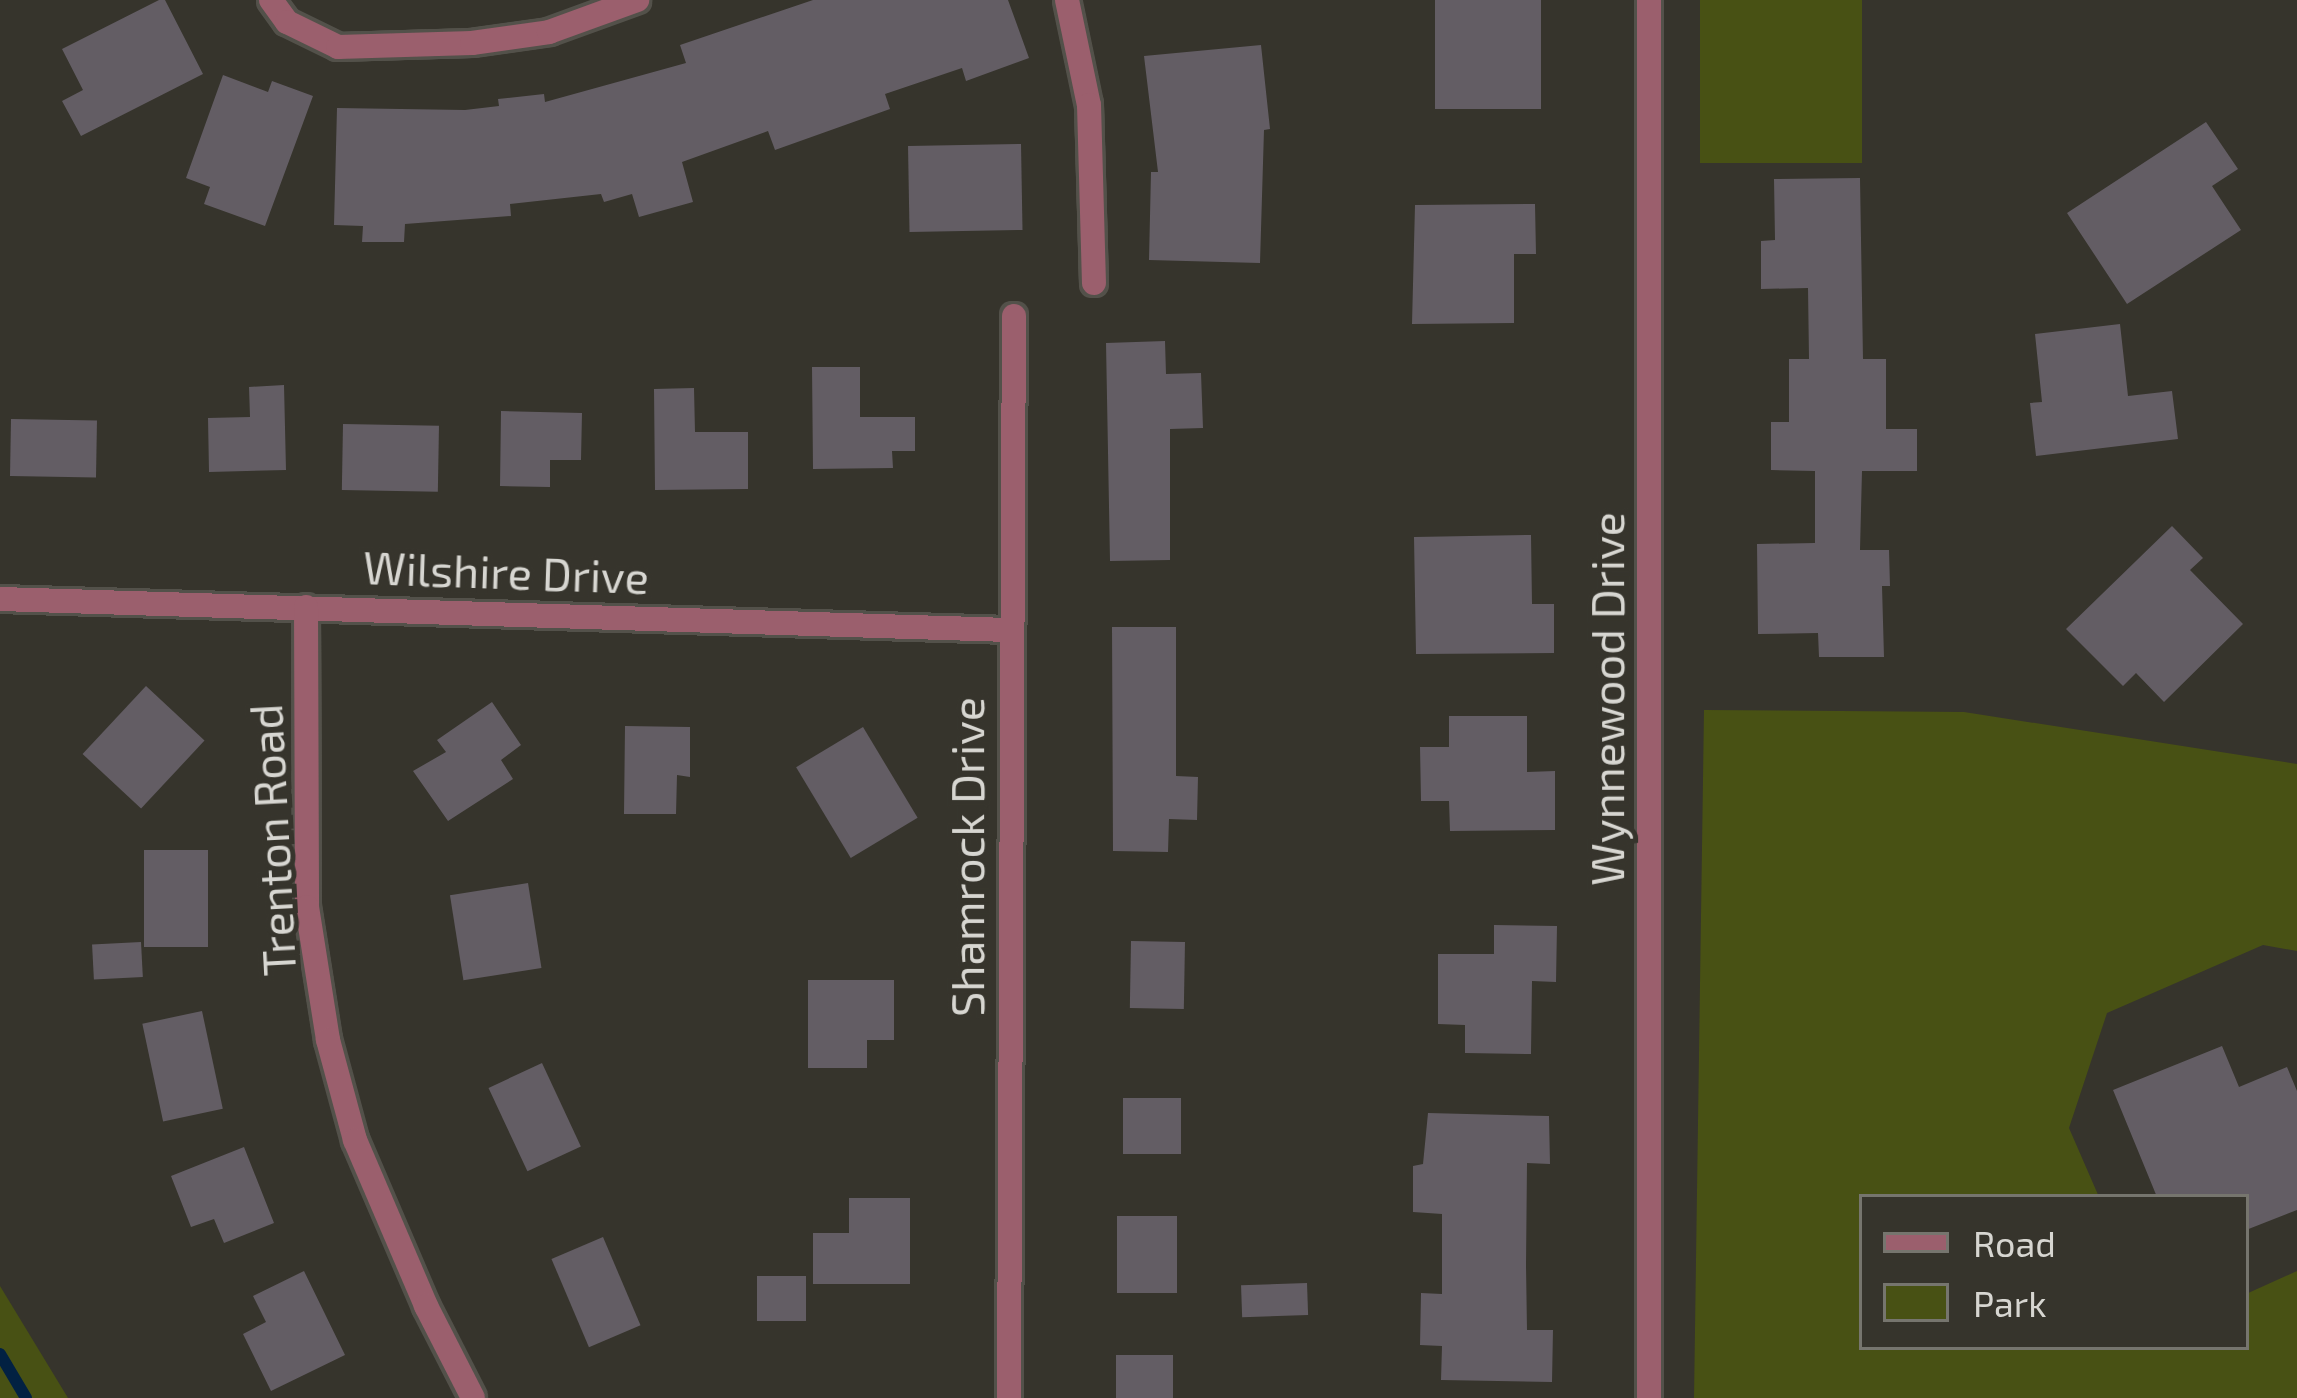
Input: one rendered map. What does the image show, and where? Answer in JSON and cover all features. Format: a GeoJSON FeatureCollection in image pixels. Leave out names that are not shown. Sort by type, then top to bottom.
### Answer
{"type":"FeatureCollection","features":[{"type":"Feature","properties":{"kind":"street"},"geometry":{"type":"LineString","coordinates":[[271,0],[287,22],[338,47],[472,43],[549,32],[638,0]]}},
{"type":"Feature","properties":{"kind":"street"},"geometry":{"type":"LineString","coordinates":[[1067,0],[1090,105],[1094,283]]}},
{"type":"Feature","properties":{"kind":"street","name":"Wynnewood Drive"},"geometry":{"type":"LineString","coordinates":[[1649,0],[1649,1398]]}},
{"type":"Feature","properties":{"kind":"street","name":"Shamrock Drive"},"geometry":{"type":"LineString","coordinates":[[1009,1398],[1014,316]]}},
{"type":"Feature","properties":{"kind":"street","name":"Wilshire Drive"},"geometry":{"type":"LineString","coordinates":[[0,599],[1010,630]]}},
{"type":"Feature","properties":{"kind":"street","name":"Trenton Road"},"geometry":{"type":"LineString","coordinates":[[306,608],[307,907],[328,1040],[355,1140],[426,1306],[473,1398]]}},
{"type":"Feature","properties":{"kind":"green space"},"geometry":{"type":"Polygon","coordinates":[[[1700,0],[1862,0],[1862,163],[1700,163],[1700,0]]]}},
{"type":"Feature","properties":{"kind":"green space"},"geometry":{"type":"Polygon","coordinates":[[[1704,710],[1964,712],[2297,764],[2297,951],[2263,945],[2107,1013],[2069,1128],[2098,1194],[1859,1194],[1859,1350],[2249,1350],[2249,1293],[2297,1271],[2297,1398],[1694,1398],[1704,710]]]}},
{"type":"Feature","properties":{"kind":"green space"},"geometry":{"type":"Polygon","coordinates":[[[0,1286],[68,1398],[0,1398],[0,1286]]]}},
{"type":"Feature","properties":{"kind":"building"},"geometry":{"type":"Polygon","coordinates":[[[165,0],[203,74],[81,136],[62,101],[83,90],[62,49],[165,0]]]}},
{"type":"Feature","properties":{"kind":"building"},"geometry":{"type":"Polygon","coordinates":[[[813,0],[1008,0],[1029,58],[966,81],[962,68],[885,94],[890,109],[775,150],[768,131],[682,162],[693,202],[639,217],[632,194],[604,202],[601,194],[510,204],[511,216],[405,224],[404,242],[362,242],[363,226],[334,225],[337,108],[465,110],[499,106],[498,99],[544,94],[545,102],[686,63],[680,45],[813,0]]]}},
{"type":"Feature","properties":{"kind":"building"},"geometry":{"type":"Polygon","coordinates":[[[1435,0],[1541,0],[1541,109],[1435,109],[1435,0]]]}},
{"type":"Feature","properties":{"kind":"building"},"geometry":{"type":"Polygon","coordinates":[[[1261,45],[1270,129],[1264,130],[1260,263],[1149,260],[1151,172],[1158,172],[1144,56],[1261,45]]]}},
{"type":"Feature","properties":{"kind":"building"},"geometry":{"type":"Polygon","coordinates":[[[223,75],[268,92],[272,81],[313,96],[265,226],[204,204],[210,187],[186,178],[223,75]]]}},
{"type":"Feature","properties":{"kind":"building"},"geometry":{"type":"Polygon","coordinates":[[[2206,122],[2238,169],[2212,186],[2241,230],[2127,304],[2067,213],[2206,122]]]}},
{"type":"Feature","properties":{"kind":"building"},"geometry":{"type":"Polygon","coordinates":[[[1021,144],[1023,230],[910,232],[908,146],[1021,144]]]}},
{"type":"Feature","properties":{"kind":"building"},"geometry":{"type":"Polygon","coordinates":[[[1860,178],[1863,359],[1886,359],[1886,429],[1917,429],[1917,471],[1862,471],[1860,550],[1889,550],[1890,586],[1882,586],[1884,657],[1819,657],[1818,633],[1758,634],[1757,544],[1815,543],[1815,471],[1771,470],[1771,422],[1789,422],[1789,359],[1809,359],[1808,288],[1761,289],[1761,241],[1775,240],[1774,179],[1860,178]]]}},
{"type":"Feature","properties":{"kind":"building"},"geometry":{"type":"Polygon","coordinates":[[[1535,204],[1536,254],[1514,254],[1514,323],[1412,324],[1415,205],[1535,204]]]}},
{"type":"Feature","properties":{"kind":"building"},"geometry":{"type":"Polygon","coordinates":[[[2120,324],[2128,396],[2172,391],[2178,439],[2036,456],[2030,403],[2042,402],[2035,334],[2120,324]]]}},
{"type":"Feature","properties":{"kind":"building"},"geometry":{"type":"Polygon","coordinates":[[[1165,341],[1166,374],[1201,373],[1203,428],[1170,429],[1170,560],[1110,561],[1106,343],[1165,341]]]}},
{"type":"Feature","properties":{"kind":"building"},"geometry":{"type":"Polygon","coordinates":[[[812,367],[860,367],[860,417],[915,417],[915,451],[892,451],[893,468],[813,469],[812,367]]]}},
{"type":"Feature","properties":{"kind":"building"},"geometry":{"type":"Polygon","coordinates":[[[284,385],[286,470],[209,472],[208,418],[250,417],[249,387],[284,385]]]}},
{"type":"Feature","properties":{"kind":"building"},"geometry":{"type":"Polygon","coordinates":[[[694,388],[695,432],[748,432],[748,489],[655,490],[654,389],[694,388]]]}},
{"type":"Feature","properties":{"kind":"building"},"geometry":{"type":"Polygon","coordinates":[[[501,411],[582,413],[581,460],[550,460],[550,487],[500,486],[501,411]]]}},
{"type":"Feature","properties":{"kind":"building"},"geometry":{"type":"Polygon","coordinates":[[[11,419],[97,421],[96,477],[10,476],[11,419]]]}},
{"type":"Feature","properties":{"kind":"building"},"geometry":{"type":"Polygon","coordinates":[[[343,424],[439,426],[438,492],[342,490],[343,424]]]}},
{"type":"Feature","properties":{"kind":"building"},"geometry":{"type":"Polygon","coordinates":[[[2172,526],[2203,558],[2190,570],[2243,624],[2164,702],[2136,673],[2123,686],[2066,629],[2172,526]]]}},
{"type":"Feature","properties":{"kind":"building"},"geometry":{"type":"Polygon","coordinates":[[[1531,535],[1532,604],[1554,604],[1554,653],[1416,654],[1414,537],[1531,535]]]}},
{"type":"Feature","properties":{"kind":"building"},"geometry":{"type":"Polygon","coordinates":[[[1112,627],[1176,627],[1176,776],[1198,777],[1197,820],[1169,819],[1168,852],[1113,851],[1112,627]]]}},
{"type":"Feature","properties":{"kind":"building"},"geometry":{"type":"Polygon","coordinates":[[[146,686],[205,741],[141,809],[83,754],[146,686]]]}},
{"type":"Feature","properties":{"kind":"building"},"geometry":{"type":"Polygon","coordinates":[[[492,702],[521,745],[501,760],[513,779],[448,821],[413,771],[446,752],[437,740],[492,702]]]}},
{"type":"Feature","properties":{"kind":"building"},"geometry":{"type":"Polygon","coordinates":[[[1449,716],[1527,716],[1527,772],[1555,771],[1555,830],[1450,831],[1449,801],[1421,801],[1420,747],[1449,747],[1449,716]]]}},
{"type":"Feature","properties":{"kind":"building"},"geometry":{"type":"Polygon","coordinates":[[[625,726],[690,727],[690,777],[677,775],[676,814],[624,814],[625,726]]]}},
{"type":"Feature","properties":{"kind":"building"},"geometry":{"type":"Polygon","coordinates":[[[863,727],[918,818],[851,858],[796,767],[863,727]]]}},
{"type":"Feature","properties":{"kind":"building"},"geometry":{"type":"Polygon","coordinates":[[[144,850],[208,850],[208,947],[144,947],[144,850]]]}},
{"type":"Feature","properties":{"kind":"building"},"geometry":{"type":"Polygon","coordinates":[[[528,883],[541,968],[463,980],[450,895],[528,883]]]}},
{"type":"Feature","properties":{"kind":"building"},"geometry":{"type":"Polygon","coordinates":[[[1494,925],[1557,926],[1556,982],[1532,981],[1531,1054],[1465,1053],[1465,1025],[1438,1024],[1438,954],[1494,954],[1494,925]]]}},
{"type":"Feature","properties":{"kind":"building"},"geometry":{"type":"Polygon","coordinates":[[[1131,941],[1185,942],[1184,1009],[1130,1008],[1131,941]]]}},
{"type":"Feature","properties":{"kind":"building"},"geometry":{"type":"Polygon","coordinates":[[[141,942],[143,977],[94,980],[92,945],[141,942]]]}},
{"type":"Feature","properties":{"kind":"building"},"geometry":{"type":"Polygon","coordinates":[[[808,980],[894,980],[894,1040],[867,1040],[867,1068],[808,1068],[808,980]]]}},
{"type":"Feature","properties":{"kind":"building"},"geometry":{"type":"Polygon","coordinates":[[[202,1011],[223,1109],[163,1121],[142,1024],[202,1011]]]}},
{"type":"Feature","properties":{"kind":"building"},"geometry":{"type":"Polygon","coordinates":[[[2222,1046],[2239,1087],[2287,1067],[2297,1091],[2297,1210],[2249,1229],[2249,1194],[2156,1194],[2113,1090],[2222,1046]]]}},
{"type":"Feature","properties":{"kind":"building"},"geometry":{"type":"Polygon","coordinates":[[[542,1063],[581,1146],[527,1171],[489,1088],[542,1063]]]}},
{"type":"Feature","properties":{"kind":"building"},"geometry":{"type":"Polygon","coordinates":[[[1123,1098],[1181,1098],[1181,1154],[1123,1154],[1123,1098]]]}},
{"type":"Feature","properties":{"kind":"building"},"geometry":{"type":"Polygon","coordinates":[[[1428,1113],[1549,1116],[1550,1164],[1527,1163],[1526,1265],[1527,1330],[1553,1330],[1552,1382],[1441,1380],[1442,1346],[1420,1345],[1421,1293],[1442,1294],[1442,1214],[1413,1212],[1413,1166],[1423,1164],[1428,1113]]]}},
{"type":"Feature","properties":{"kind":"building"},"geometry":{"type":"Polygon","coordinates":[[[244,1147],[274,1223],[224,1243],[214,1219],[191,1227],[171,1176],[244,1147]]]}},
{"type":"Feature","properties":{"kind":"building"},"geometry":{"type":"Polygon","coordinates":[[[849,1198],[910,1198],[910,1284],[813,1284],[813,1233],[849,1233],[849,1198]]]}},
{"type":"Feature","properties":{"kind":"building"},"geometry":{"type":"Polygon","coordinates":[[[1117,1216],[1177,1216],[1177,1293],[1117,1293],[1117,1216]]]}},
{"type":"Feature","properties":{"kind":"building"},"geometry":{"type":"Polygon","coordinates":[[[603,1237],[641,1325],[589,1347],[551,1259],[603,1237]]]}},
{"type":"Feature","properties":{"kind":"building"},"geometry":{"type":"Polygon","coordinates":[[[304,1271],[345,1355],[271,1391],[243,1334],[266,1322],[253,1296],[304,1271]]]}},
{"type":"Feature","properties":{"kind":"building"},"geometry":{"type":"Polygon","coordinates":[[[757,1276],[806,1276],[806,1321],[757,1321],[757,1276]]]}},
{"type":"Feature","properties":{"kind":"building"},"geometry":{"type":"Polygon","coordinates":[[[1307,1283],[1308,1315],[1242,1317],[1241,1285],[1307,1283]]]}},
{"type":"Feature","properties":{"kind":"building"},"geometry":{"type":"Polygon","coordinates":[[[1116,1355],[1173,1355],[1173,1398],[1116,1398],[1116,1355]]]}},
{"type":"Feature","properties":{"kind":"waterway"},"geometry":{"type":"LineString","coordinates":[[0,1354],[26,1398]]}}]}
